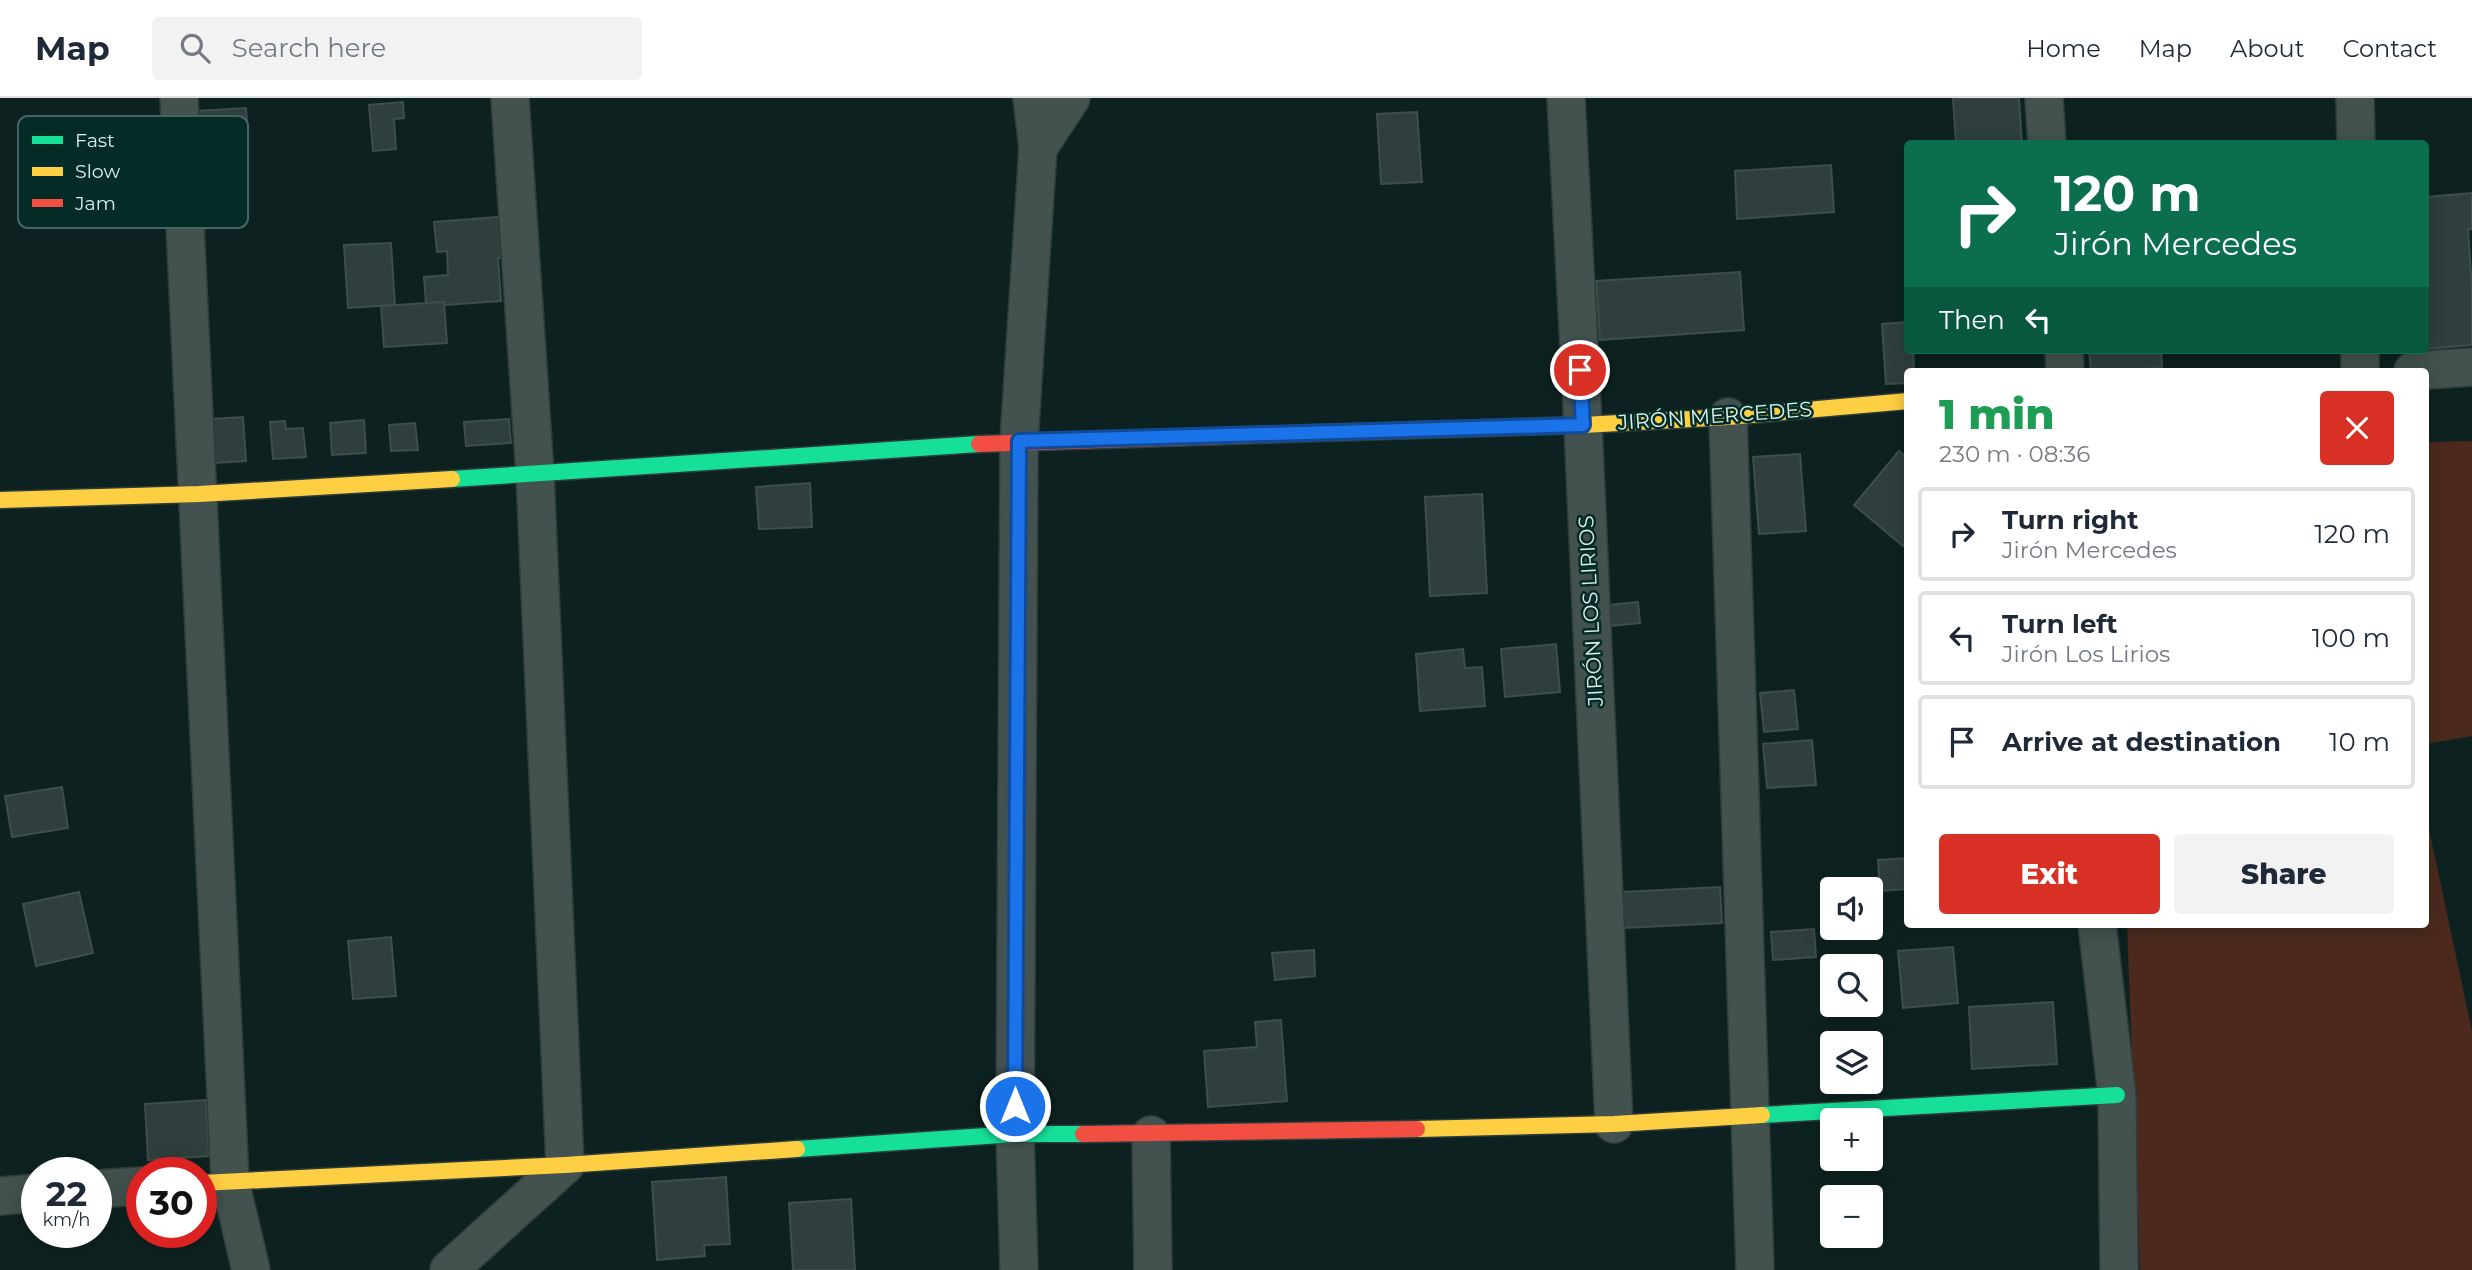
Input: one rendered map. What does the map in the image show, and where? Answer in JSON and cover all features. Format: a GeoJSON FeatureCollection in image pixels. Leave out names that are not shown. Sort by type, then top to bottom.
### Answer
{"type":"FeatureCollection","features":[{"type":"Feature","properties":{"kind":"street"},"geometry":{"type":"LineString","coordinates":[[179,98],[180,116]]}},
{"type":"Feature","properties":{"kind":"street"},"geometry":{"type":"LineString","coordinates":[[510,98],[535,474],[565,1165]]}},
{"type":"Feature","properties":{"kind":"street"},"geometry":{"type":"LineString","coordinates":[[1019,1270],[1015,1134],[1019,441],[1038,148],[1032,98]]}},
{"type":"Feature","properties":{"kind":"street"},"geometry":{"type":"LineString","coordinates":[[1038,148],[1071,98]]}},
{"type":"Feature","properties":{"kind":"street","name":"JIRÓN LOS LIRIOS"},"geometry":{"type":"LineString","coordinates":[[1566,98],[1614,1124]]}},
{"type":"Feature","properties":{"kind":"street"},"geometry":{"type":"LineString","coordinates":[[2044,98],[2047,140]]}},
{"type":"Feature","properties":{"kind":"street"},"geometry":{"type":"LineString","coordinates":[[2355,98],[2356,140]]}},
{"type":"Feature","properties":{"kind":"street"},"geometry":{"type":"LineString","coordinates":[[186,228],[199,494],[214,1157]]}},
{"type":"Feature","properties":{"kind":"street"},"geometry":{"type":"LineString","coordinates":[[2429,370],[2472,367]]}},
{"type":"Feature","properties":{"kind":"street","name":"JIRÓN MERCEDES"},"geometry":{"type":"LineString","coordinates":[[0,500],[199,494],[1019,441],[1583,425],[1728,417],[1904,401]]}},
{"type":"Feature","properties":{"kind":"street"},"geometry":{"type":"LineString","coordinates":[[1728,417],[1755,1270]]}},
{"type":"Feature","properties":{"kind":"street"},"geometry":{"type":"LineString","coordinates":[[2097,928],[2117,1095],[2119,1270]]}},
{"type":"Feature","properties":{"kind":"street"},"geometry":{"type":"LineString","coordinates":[[217,1182],[565,1165],[1015,1134],[1151,1135],[1614,1124],[2117,1095]]}},
{"type":"Feature","properties":{"kind":"street"},"geometry":{"type":"LineString","coordinates":[[1151,1135],[1153,1270]]}},
{"type":"Feature","properties":{"kind":"street"},"geometry":{"type":"LineString","coordinates":[[449,1270],[565,1165]]}},
{"type":"Feature","properties":{"kind":"street"},"geometry":{"type":"LineString","coordinates":[[217,1187],[251,1270]]}},
{"type":"Feature","properties":{"kind":"street"},"geometry":{"type":"LineString","coordinates":[[0,1196],[21,1194]]}},
{"type":"Feature","properties":{"kind":"shaded area"},"geometry":{"type":"Polygon","coordinates":[[[2472,441],[2472,736],[2429,743],[2429,442],[2472,441]]]}},
{"type":"Feature","properties":{"kind":"shaded area"},"geometry":{"type":"Polygon","coordinates":[[[2429,829],[2472,1031],[2472,1270],[2140,1270],[2127,928],[2429,928],[2429,829]]]}},
{"type":"Feature","properties":{"kind":"building"},"geometry":{"type":"Polygon","coordinates":[[[1953,98],[2019,98],[2022,140],[1956,140],[1953,98]]]}},
{"type":"Feature","properties":{"kind":"building"},"geometry":{"type":"Polygon","coordinates":[[[403,102],[404,118],[394,119],[396,149],[373,151],[369,105],[403,102]]]}},
{"type":"Feature","properties":{"kind":"building"},"geometry":{"type":"Polygon","coordinates":[[[246,108],[247,116],[197,116],[197,111],[246,108]]]}},
{"type":"Feature","properties":{"kind":"building"},"geometry":{"type":"Polygon","coordinates":[[[1417,112],[1422,182],[1381,184],[1377,114],[1417,112]]]}},
{"type":"Feature","properties":{"kind":"building"},"geometry":{"type":"Polygon","coordinates":[[[1831,165],[1834,212],[1737,219],[1735,171],[1831,165]]]}},
{"type":"Feature","properties":{"kind":"building"},"geometry":{"type":"Polygon","coordinates":[[[2472,193],[2472,229],[2468,230],[2472,345],[2429,349],[2429,197],[2472,193]]]}},
{"type":"Feature","properties":{"kind":"building"},"geometry":{"type":"Polygon","coordinates":[[[502,217],[505,258],[498,258],[501,301],[445,305],[444,302],[426,303],[424,277],[448,275],[447,251],[437,252],[434,222],[502,217]]]}},
{"type":"Feature","properties":{"kind":"building"},"geometry":{"type":"Polygon","coordinates":[[[391,243],[395,305],[348,308],[344,245],[391,243]]]}},
{"type":"Feature","properties":{"kind":"building"},"geometry":{"type":"Polygon","coordinates":[[[1740,272],[1744,330],[1600,340],[1596,281],[1740,272]]]}},
{"type":"Feature","properties":{"kind":"building"},"geometry":{"type":"Polygon","coordinates":[[[444,302],[447,343],[384,347],[381,306],[444,302]]]}},
{"type":"Feature","properties":{"kind":"building"},"geometry":{"type":"Polygon","coordinates":[[[1904,322],[1904,354],[1913,354],[1914,368],[1904,368],[1904,383],[1886,384],[1882,324],[1904,322]]]}},
{"type":"Feature","properties":{"kind":"building"},"geometry":{"type":"Polygon","coordinates":[[[2089,354],[2161,354],[2162,368],[2091,368],[2089,354]]]}},
{"type":"Feature","properties":{"kind":"building"},"geometry":{"type":"Polygon","coordinates":[[[243,417],[246,461],[215,463],[212,419],[243,417]]]}},
{"type":"Feature","properties":{"kind":"building"},"geometry":{"type":"Polygon","coordinates":[[[509,419],[511,443],[466,446],[464,422],[509,419]]]}},
{"type":"Feature","properties":{"kind":"building"},"geometry":{"type":"Polygon","coordinates":[[[364,420],[366,453],[332,455],[330,423],[364,420]]]}},
{"type":"Feature","properties":{"kind":"building"},"geometry":{"type":"Polygon","coordinates":[[[285,421],[286,429],[303,428],[306,457],[273,459],[270,422],[285,421]]]}},
{"type":"Feature","properties":{"kind":"building"},"geometry":{"type":"Polygon","coordinates":[[[415,423],[418,450],[391,451],[389,425],[415,423]]]}},
{"type":"Feature","properties":{"kind":"building"},"geometry":{"type":"Polygon","coordinates":[[[1899,451],[1904,455],[1903,546],[1854,505],[1899,451]]]}},
{"type":"Feature","properties":{"kind":"building"},"geometry":{"type":"Polygon","coordinates":[[[1800,454],[1806,531],[1759,534],[1753,457],[1800,454]]]}},
{"type":"Feature","properties":{"kind":"building"},"geometry":{"type":"Polygon","coordinates":[[[810,483],[812,527],[759,529],[756,487],[810,483]]]}},
{"type":"Feature","properties":{"kind":"building"},"geometry":{"type":"Polygon","coordinates":[[[1482,494],[1487,593],[1430,596],[1425,497],[1482,494]]]}},
{"type":"Feature","properties":{"kind":"building"},"geometry":{"type":"Polygon","coordinates":[[[1638,602],[1640,623],[1611,626],[1608,605],[1638,602]]]}},
{"type":"Feature","properties":{"kind":"building"},"geometry":{"type":"Polygon","coordinates":[[[1556,644],[1560,692],[1505,697],[1501,649],[1556,644]]]}},
{"type":"Feature","properties":{"kind":"building"},"geometry":{"type":"Polygon","coordinates":[[[1463,649],[1465,668],[1482,667],[1485,706],[1420,711],[1416,654],[1463,649]]]}},
{"type":"Feature","properties":{"kind":"building"},"geometry":{"type":"Polygon","coordinates":[[[1794,690],[1798,729],[1764,732],[1760,693],[1794,690]]]}},
{"type":"Feature","properties":{"kind":"building"},"geometry":{"type":"Polygon","coordinates":[[[1812,740],[1816,785],[1767,788],[1763,744],[1812,740]]]}},
{"type":"Feature","properties":{"kind":"building"},"geometry":{"type":"Polygon","coordinates":[[[62,787],[68,828],[12,837],[5,796],[62,787]]]}},
{"type":"Feature","properties":{"kind":"building"},"geometry":{"type":"Polygon","coordinates":[[[1904,858],[1904,889],[1883,891],[1883,877],[1879,877],[1878,860],[1904,858]]]}},
{"type":"Feature","properties":{"kind":"building"},"geometry":{"type":"Polygon","coordinates":[[[1720,887],[1722,923],[1624,928],[1622,892],[1720,887]]]}},
{"type":"Feature","properties":{"kind":"building"},"geometry":{"type":"Polygon","coordinates":[[[79,892],[93,953],[36,966],[23,904],[79,892]]]}},
{"type":"Feature","properties":{"kind":"building"},"geometry":{"type":"Polygon","coordinates":[[[1814,929],[1816,957],[1773,960],[1771,932],[1814,929]]]}},
{"type":"Feature","properties":{"kind":"building"},"geometry":{"type":"Polygon","coordinates":[[[391,937],[396,996],[353,999],[348,941],[391,937]]]}},
{"type":"Feature","properties":{"kind":"building"},"geometry":{"type":"Polygon","coordinates":[[[1953,947],[1958,1003],[1903,1008],[1898,951],[1953,947]]]}},
{"type":"Feature","properties":{"kind":"building"},"geometry":{"type":"Polygon","coordinates":[[[1314,950],[1315,976],[1275,980],[1272,953],[1314,950]]]}},
{"type":"Feature","properties":{"kind":"building"},"geometry":{"type":"Polygon","coordinates":[[[2053,1002],[2057,1064],[1972,1069],[1969,1007],[2053,1002]]]}},
{"type":"Feature","properties":{"kind":"building"},"geometry":{"type":"Polygon","coordinates":[[[1281,1020],[1287,1101],[1208,1107],[1204,1051],[1257,1047],[1255,1022],[1281,1020]]]}},
{"type":"Feature","properties":{"kind":"building"},"geometry":{"type":"Polygon","coordinates":[[[206,1100],[209,1156],[148,1157],[145,1104],[206,1100]]]}},
{"type":"Feature","properties":{"kind":"building"},"geometry":{"type":"Polygon","coordinates":[[[726,1177],[730,1244],[704,1245],[705,1256],[657,1260],[652,1182],[726,1177]]]}},
{"type":"Feature","properties":{"kind":"building"},"geometry":{"type":"Polygon","coordinates":[[[851,1199],[855,1270],[793,1270],[789,1203],[851,1199]]]}},
{"type":"Feature","properties":{"kind":"traffic: fast"},"geometry":{"type":"LineString","coordinates":[[452,479],[979,444]]}},
{"type":"Feature","properties":{"kind":"traffic: fast"},"geometry":{"type":"LineString","coordinates":[[1762,1115],[2117,1095]]}},
{"type":"Feature","properties":{"kind":"traffic: fast"},"geometry":{"type":"LineString","coordinates":[[797,1149],[1015,1134],[1083,1134]]}},
{"type":"Feature","properties":{"kind":"traffic: slow"},"geometry":{"type":"LineString","coordinates":[[1318,433],[1583,425],[1728,417],[1904,401]]}},
{"type":"Feature","properties":{"kind":"traffic: slow"},"geometry":{"type":"LineString","coordinates":[[0,500],[199,494],[452,479]]}},
{"type":"Feature","properties":{"kind":"traffic: slow"},"geometry":{"type":"LineString","coordinates":[[1417,1129],[1614,1124],[1762,1115]]}},
{"type":"Feature","properties":{"kind":"traffic: slow"},"geometry":{"type":"LineString","coordinates":[[217,1182],[565,1165],[797,1149]]}},
{"type":"Feature","properties":{"kind":"traffic: jam"},"geometry":{"type":"LineString","coordinates":[[979,444],[1318,433]]}},
{"type":"Feature","properties":{"kind":"traffic: jam"},"geometry":{"type":"LineString","coordinates":[[1083,1134],[1417,1129]]}},
{"type":"Feature","properties":{"kind":"route"},"geometry":{"type":"LineString","coordinates":[[1015,1106],[1019,441],[1583,425],[1580,370]]}}]}
